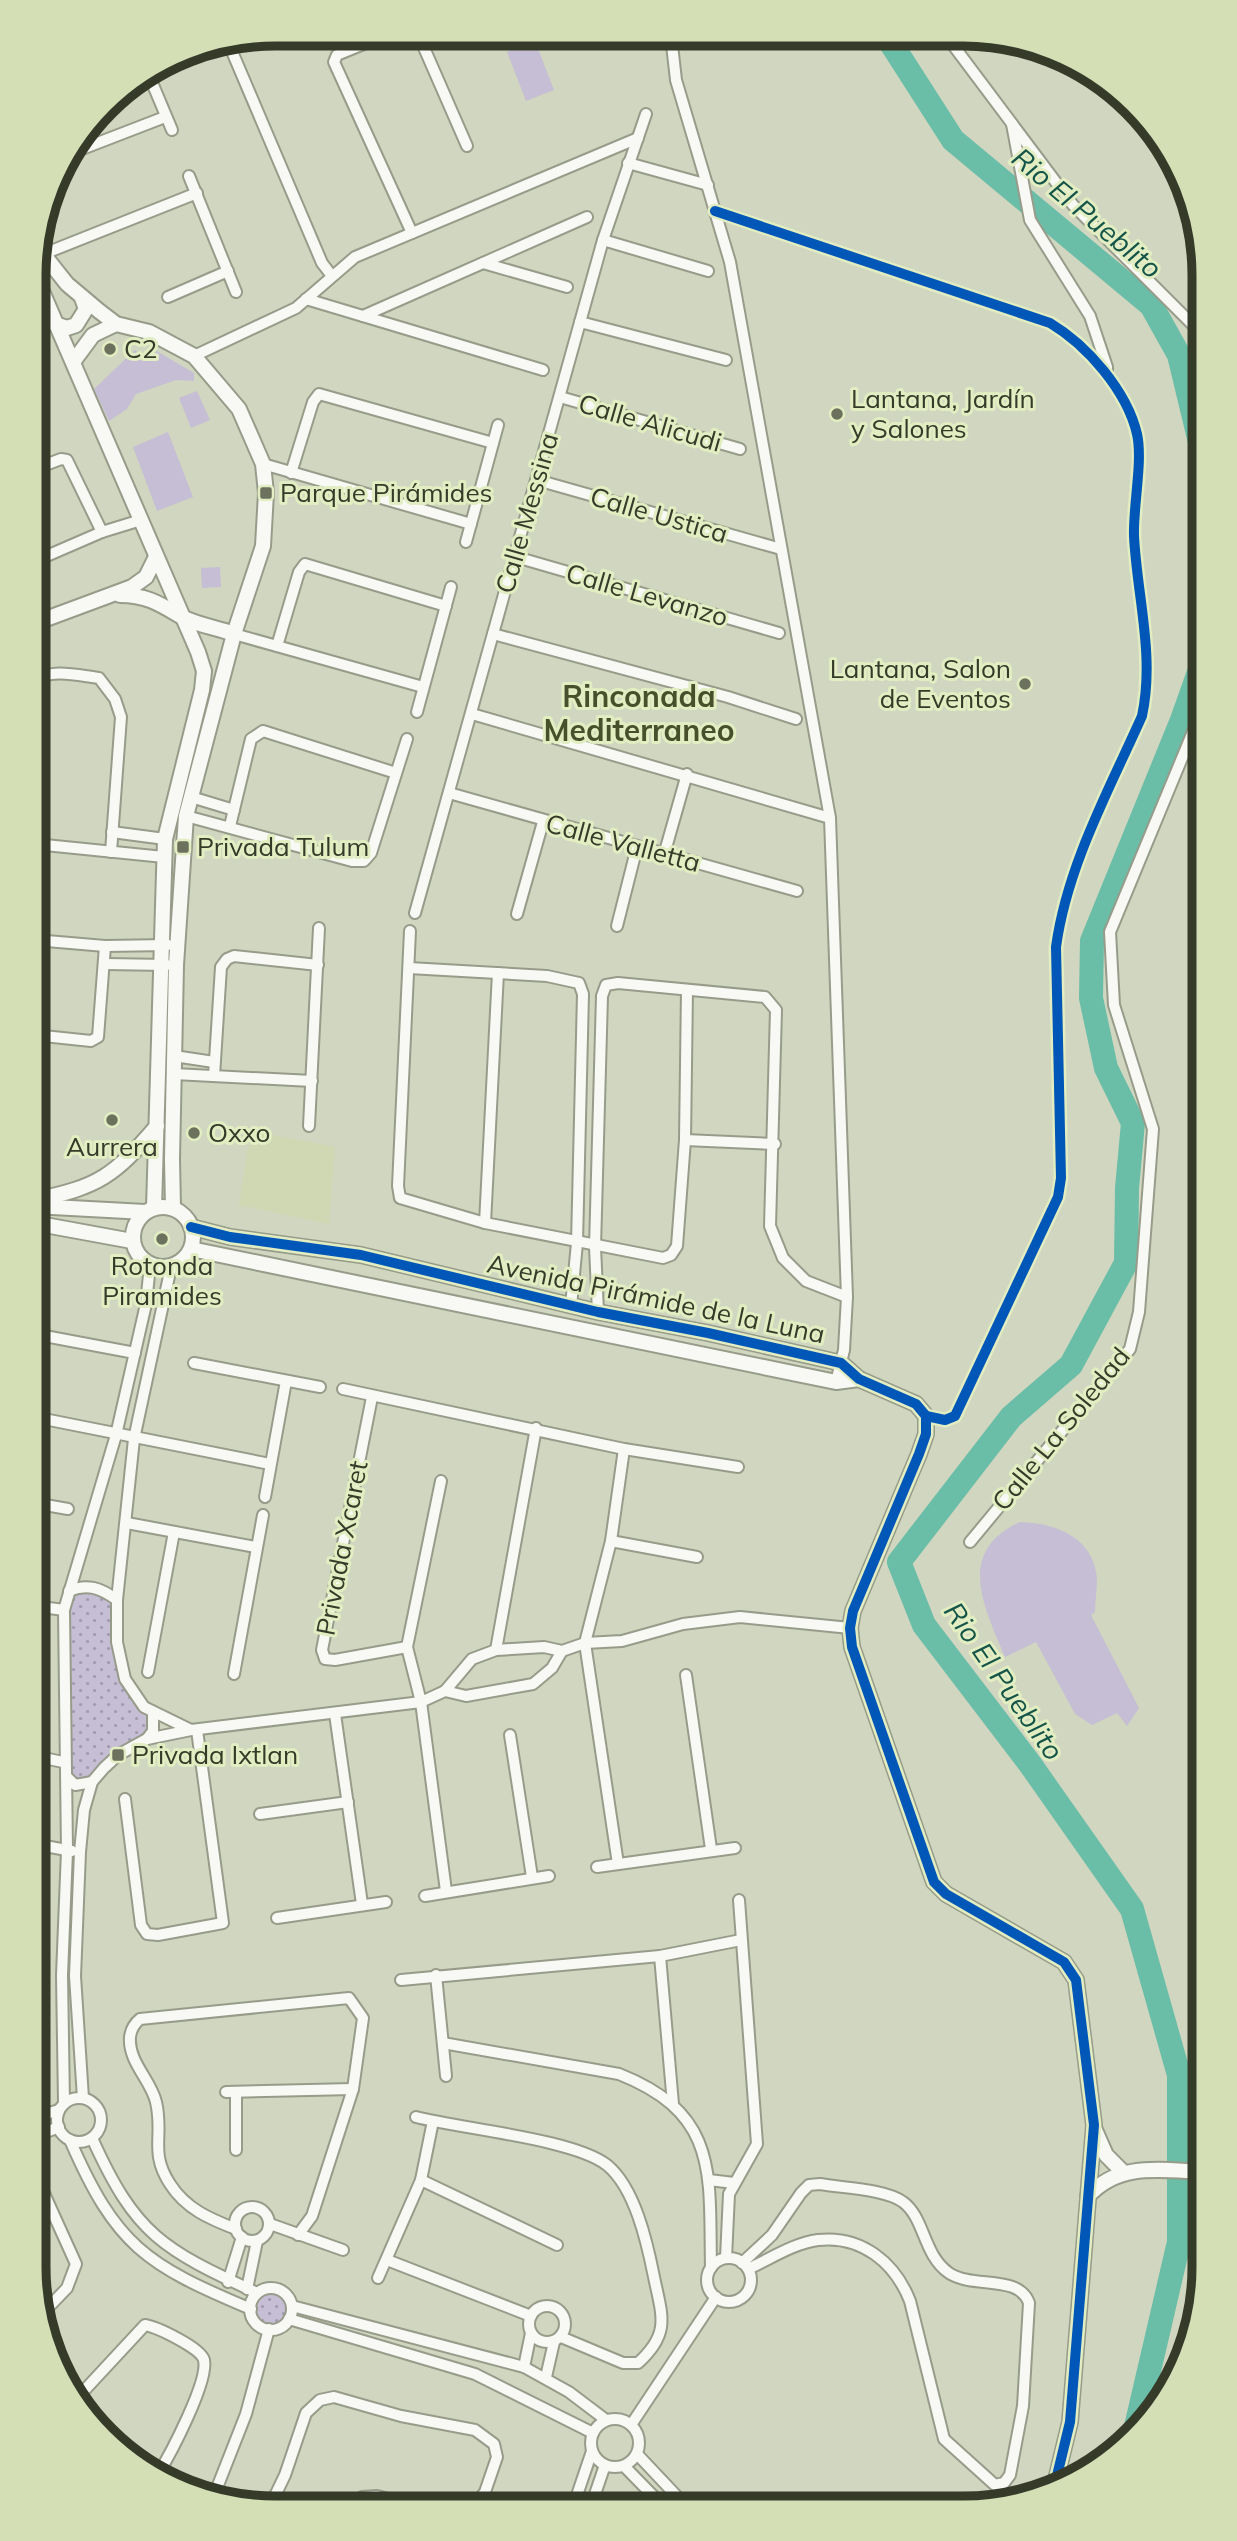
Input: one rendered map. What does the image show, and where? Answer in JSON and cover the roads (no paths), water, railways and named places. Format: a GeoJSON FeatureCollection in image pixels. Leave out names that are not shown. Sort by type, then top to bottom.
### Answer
{"type":"FeatureCollection","features":[{"type":"Feature","properties":{"kind":"street"},"geometry":{"type":"LineString","coordinates":[[359,46],[337,55],[334,62],[412,233]]}},
{"type":"Feature","properties":{"kind":"street"},"geometry":{"type":"LineString","coordinates":[[423,46],[467,146]]}},
{"type":"Feature","properties":{"kind":"street"},"geometry":{"type":"LineString","coordinates":[[672,46],[676,80],[730,262],[830,818],[847,1297],[841,1363],[836,1382]]}},
{"type":"Feature","properties":{"kind":"street"},"geometry":{"type":"LineString","coordinates":[[954,46],[1073,205],[1192,324]]}},
{"type":"Feature","properties":{"kind":"street"},"geometry":{"type":"LineString","coordinates":[[231,50],[322,263],[332,276]]}},
{"type":"Feature","properties":{"kind":"street"},"geometry":{"type":"LineString","coordinates":[[151,82],[173,130]]}},
{"type":"Feature","properties":{"kind":"street","name":"Calle Messina"},"geometry":{"type":"LineString","coordinates":[[415,913],[603,240],[646,114]]}},
{"type":"Feature","properties":{"kind":"street"},"geometry":{"type":"LineString","coordinates":[[88,141],[165,117]]}},
{"type":"Feature","properties":{"kind":"street"},"geometry":{"type":"LineString","coordinates":[[1012,121],[1030,220],[1090,316],[1107,367],[1107,376]]}},
{"type":"Feature","properties":{"kind":"street"},"geometry":{"type":"LineString","coordinates":[[194,356],[296,308],[355,257],[638,138]]}},
{"type":"Feature","properties":{"kind":"street"},"geometry":{"type":"LineString","coordinates":[[628,163],[708,185]]}},
{"type":"Feature","properties":{"kind":"street"},"geometry":{"type":"LineString","coordinates":[[189,176],[236,292]]}},
{"type":"Feature","properties":{"kind":"street"},"geometry":{"type":"LineString","coordinates":[[46,253],[197,193]]}},
{"type":"Feature","properties":{"kind":"street"},"geometry":{"type":"LineString","coordinates":[[715,211],[1050,323],[1068,334],[1107,376],[1128,411],[1138,435],[1134,535],[1148,666],[1147,692],[1142,716],[1075,872],[1060,917],[1056,947],[1061,1178],[1058,1197],[955,1416],[946,1420],[926,1416],[926,1434],[853,1611],[850,1628],[852,1647],[934,1882],[946,1894],[1065,1962],[1076,1980],[1094,2125],[1070,2422],[1057,2475]]}},
{"type":"Feature","properties":{"kind":"street"},"geometry":{"type":"LineString","coordinates":[[363,316],[587,217]]}},
{"type":"Feature","properties":{"kind":"street"},"geometry":{"type":"LineString","coordinates":[[603,240],[708,271]]}},
{"type":"Feature","properties":{"kind":"street"},"geometry":{"type":"LineString","coordinates":[[46,254],[67,284],[116,324],[149,332],[194,356],[239,410],[263,464],[266,493],[263,546],[234,634],[186,816],[176,965],[173,1208]]}},
{"type":"Feature","properties":{"kind":"street"},"geometry":{"type":"LineString","coordinates":[[482,263],[567,287]]}},
{"type":"Feature","properties":{"kind":"street"},"geometry":{"type":"LineString","coordinates":[[168,297],[228,271]]}},
{"type":"Feature","properties":{"kind":"street"},"geometry":{"type":"LineString","coordinates":[[55,324],[67,328],[76,325],[86,309],[82,298]]}},
{"type":"Feature","properties":{"kind":"street"},"geometry":{"type":"LineString","coordinates":[[306,299],[543,370]]}},
{"type":"Feature","properties":{"kind":"street"},"geometry":{"type":"LineString","coordinates":[[46,303],[204,671],[202,690],[165,839],[157,1126],[149,1210],[137,1219],[132,1241],[138,1256],[150,1265],[171,1267],[183,1260],[191,1249],[191,1227],[187,1219],[173,1208],[149,1210],[46,1206]]}},
{"type":"Feature","properties":{"kind":"street"},"geometry":{"type":"LineString","coordinates":[[580,322],[726,360]]}},
{"type":"Feature","properties":{"kind":"street"},"geometry":{"type":"LineString","coordinates":[[73,362],[93,335],[116,324]]}},
{"type":"Feature","properties":{"kind":"street"},"geometry":{"type":"LineString","coordinates":[[289,473],[313,402],[319,394],[493,443]]}},
{"type":"Feature","properties":{"kind":"street","name":"Calle Alicudi"},"geometry":{"type":"LineString","coordinates":[[560,397],[740,449]]}},
{"type":"Feature","properties":{"kind":"street"},"geometry":{"type":"LineString","coordinates":[[466,542],[498,425]]}},
{"type":"Feature","properties":{"kind":"street"},"geometry":{"type":"LineString","coordinates":[[46,465],[61,459],[67,460],[102,532]]}},
{"type":"Feature","properties":{"kind":"street"},"geometry":{"type":"LineString","coordinates":[[263,464],[471,524]]}},
{"type":"Feature","properties":{"kind":"street","name":"Calle Ustica"},"geometry":{"type":"LineString","coordinates":[[537,480],[781,549]]}},
{"type":"Feature","properties":{"kind":"street"},"geometry":{"type":"LineString","coordinates":[[46,556],[102,532],[141,520]]}},
{"type":"Feature","properties":{"kind":"street"},"geometry":{"type":"LineString","coordinates":[[46,619],[116,595],[146,577],[156,557]]}},
{"type":"Feature","properties":{"kind":"street","name":"Calle Levanzo"},"geometry":{"type":"LineString","coordinates":[[516,557],[779,633]]}},
{"type":"Feature","properties":{"kind":"street"},"geometry":{"type":"LineString","coordinates":[[271,645],[299,572],[305,564],[446,606]]}},
{"type":"Feature","properties":{"kind":"street"},"geometry":{"type":"LineString","coordinates":[[417,712],[451,587]]}},
{"type":"Feature","properties":{"kind":"street"},"geometry":{"type":"LineString","coordinates":[[116,595],[141,595],[165,605],[183,618],[423,687]]}},
{"type":"Feature","properties":{"kind":"street"},"geometry":{"type":"LineString","coordinates":[[492,634],[728,697],[796,719]]}},
{"type":"Feature","properties":{"kind":"street"},"geometry":{"type":"LineString","coordinates":[[46,675],[99,678],[115,699],[121,717],[111,852]]}},
{"type":"Feature","properties":{"kind":"street"},"geometry":{"type":"LineString","coordinates":[[472,714],[687,774],[830,818]]}},
{"type":"Feature","properties":{"kind":"street"},"geometry":{"type":"LineString","coordinates":[[226,825],[251,739],[263,731],[396,773]]}},
{"type":"Feature","properties":{"kind":"street","name":"Calle La Soledad"},"geometry":{"type":"LineString","coordinates":[[970,1542],[1130,1349],[1139,1312],[1153,1129],[1114,1005],[1110,932],[1192,735]]}},
{"type":"Feature","properties":{"kind":"street"},"geometry":{"type":"LineString","coordinates":[[186,816],[352,861],[364,861],[371,853],[407,739]]}},
{"type":"Feature","properties":{"kind":"street"},"geometry":{"type":"LineString","coordinates":[[664,855],[687,774]]}},
{"type":"Feature","properties":{"kind":"street","name":"Calle Valletta"},"geometry":{"type":"LineString","coordinates":[[449,793],[543,822],[797,891]]}},
{"type":"Feature","properties":{"kind":"street"},"geometry":{"type":"LineString","coordinates":[[191,797],[231,809]]}},
{"type":"Feature","properties":{"kind":"street"},"geometry":{"type":"LineString","coordinates":[[517,914],[543,822]]}},
{"type":"Feature","properties":{"kind":"street"},"geometry":{"type":"LineString","coordinates":[[112,832],[165,839]]}},
{"type":"Feature","properties":{"kind":"street"},"geometry":{"type":"LineString","coordinates":[[46,845],[164,858]]}},
{"type":"Feature","properties":{"kind":"street"},"geometry":{"type":"LineString","coordinates":[[617,926],[637,847]]}},
{"type":"Feature","properties":{"kind":"street"},"geometry":{"type":"LineString","coordinates":[[309,1126],[319,928]]}},
{"type":"Feature","properties":{"kind":"street"},"geometry":{"type":"LineString","coordinates":[[410,931],[398,1186],[400,1198],[485,1223],[595,1247],[663,1258],[671,1255],[677,1246],[685,1140],[687,990]]}},
{"type":"Feature","properties":{"kind":"street"},"geometry":{"type":"LineString","coordinates":[[46,941],[105,946],[177,944]]}},
{"type":"Feature","properties":{"kind":"street"},"geometry":{"type":"LineString","coordinates":[[46,1036],[91,1041],[97,1037],[105,946]]}},
{"type":"Feature","properties":{"kind":"street"},"geometry":{"type":"LineString","coordinates":[[210,1077],[209,1061],[221,967],[227,959],[234,956],[318,965]]}},
{"type":"Feature","properties":{"kind":"street"},"geometry":{"type":"LineString","coordinates":[[105,964],[176,965]]}},
{"type":"Feature","properties":{"kind":"street"},"geometry":{"type":"LineString","coordinates":[[409,968],[570,979],[579,983],[583,994],[577,1243],[571,1306]]}},
{"type":"Feature","properties":{"kind":"street"},"geometry":{"type":"LineString","coordinates":[[485,1223],[499,974]]}},
{"type":"Feature","properties":{"kind":"street"},"geometry":{"type":"LineString","coordinates":[[598,1312],[595,1247],[602,996],[606,985],[618,983],[765,997],[773,1002],[776,1010],[775,1144],[770,1226],[783,1258],[806,1281],[847,1297]]}},
{"type":"Feature","properties":{"kind":"street"},"geometry":{"type":"LineString","coordinates":[[174,1056],[209,1061]]}},
{"type":"Feature","properties":{"kind":"street"},"geometry":{"type":"LineString","coordinates":[[174,1074],[312,1081]]}},
{"type":"Feature","properties":{"kind":"street"},"geometry":{"type":"LineString","coordinates":[[46,1197],[77,1191],[99,1182],[118,1169],[157,1126]]}},
{"type":"Feature","properties":{"kind":"street"},"geometry":{"type":"LineString","coordinates":[[685,1140],[775,1144]]}},
{"type":"Feature","properties":{"kind":"street"},"geometry":{"type":"LineString","coordinates":[[46,1225],[132,1241]]}},
{"type":"Feature","properties":{"kind":"street","name":"Avenida Pirámide de la Luna"},"geometry":{"type":"LineString","coordinates":[[191,1227],[230,1237],[361,1255],[571,1306],[841,1363],[859,1379],[916,1404],[926,1416]]}},
{"type":"Feature","properties":{"kind":"street","name":"Avenida Pirámide de la Luna"},"geometry":{"type":"LineString","coordinates":[[191,1249],[836,1382],[859,1379]]}},
{"type":"Feature","properties":{"kind":"street"},"geometry":{"type":"LineString","coordinates":[[150,1265],[135,1353],[116,1435],[64,1610],[63,1762],[67,1851],[62,1975],[62,2107],[59,2127],[70,2140],[93,2192],[113,2223],[136,2248],[170,2273],[251,2309]]}},
{"type":"Feature","properties":{"kind":"street"},"geometry":{"type":"LineString","coordinates":[[171,1267],[134,1439],[117,1600],[117,1642],[125,1679],[144,1707],[194,1730]]}},
{"type":"Feature","properties":{"kind":"street"},"geometry":{"type":"LineString","coordinates":[[46,1336],[135,1353]]}},
{"type":"Feature","properties":{"kind":"street"},"geometry":{"type":"LineString","coordinates":[[758,1365],[764,1345]]}},
{"type":"Feature","properties":{"kind":"street"},"geometry":{"type":"LineString","coordinates":[[194,1363],[320,1387]]}},
{"type":"Feature","properties":{"kind":"street"},"geometry":{"type":"LineString","coordinates":[[265,1497],[286,1381]]}},
{"type":"Feature","properties":{"kind":"street"},"geometry":{"type":"LineString","coordinates":[[343,1389],[536,1428],[624,1449],[738,1467]]}},
{"type":"Feature","properties":{"kind":"street","name":"Privada Xcaret"},"geometry":{"type":"LineString","coordinates":[[372,1397],[321,1650],[325,1659],[335,1660],[407,1647]]}},
{"type":"Feature","properties":{"kind":"street"},"geometry":{"type":"LineString","coordinates":[[46,1420],[270,1464]]}},
{"type":"Feature","properties":{"kind":"street"},"geometry":{"type":"LineString","coordinates":[[496,1650],[536,1428]]}},
{"type":"Feature","properties":{"kind":"street"},"geometry":{"type":"LineString","coordinates":[[618,1864],[584,1643],[611,1541],[624,1449]]}},
{"type":"Feature","properties":{"kind":"street"},"geometry":{"type":"LineString","coordinates":[[441,1481],[407,1647],[421,1702],[446,1891]]}},
{"type":"Feature","properties":{"kind":"street"},"geometry":{"type":"LineString","coordinates":[[46,1505],[68,1509]]}},
{"type":"Feature","properties":{"kind":"street"},"geometry":{"type":"LineString","coordinates":[[234,1674],[263,1515]]}},
{"type":"Feature","properties":{"kind":"street"},"geometry":{"type":"LineString","coordinates":[[127,1522],[256,1547]]}},
{"type":"Feature","properties":{"kind":"street"},"geometry":{"type":"LineString","coordinates":[[148,1672],[174,1532]]}},
{"type":"Feature","properties":{"kind":"street"},"geometry":{"type":"LineString","coordinates":[[611,1541],[697,1557]]}},
{"type":"Feature","properties":{"kind":"street"},"geometry":{"type":"LineString","coordinates":[[69,1591],[80,1586],[98,1588],[117,1600]]}},
{"type":"Feature","properties":{"kind":"street"},"geometry":{"type":"LineString","coordinates":[[46,1608],[64,1610]]}},
{"type":"Feature","properties":{"kind":"street"},"geometry":{"type":"LineString","coordinates":[[83,2098],[75,1976],[84,1810],[92,1782],[118,1755],[147,1739],[194,1730],[421,1702],[445,1691],[472,1659],[496,1650],[544,1647],[562,1651],[584,1643],[622,1641],[683,1623],[740,1617],[850,1628]]}},
{"type":"Feature","properties":{"kind":"street"},"geometry":{"type":"LineString","coordinates":[[445,1691],[466,1696],[533,1684],[552,1668],[562,1651]]}},
{"type":"Feature","properties":{"kind":"street"},"geometry":{"type":"LineString","coordinates":[[686,1675],[711,1849]]}},
{"type":"Feature","properties":{"kind":"street"},"geometry":{"type":"LineString","coordinates":[[147,1739],[153,1731],[153,1713]]}},
{"type":"Feature","properties":{"kind":"street"},"geometry":{"type":"LineString","coordinates":[[335,1714],[362,1903]]}},
{"type":"Feature","properties":{"kind":"street"},"geometry":{"type":"LineString","coordinates":[[125,1799],[141,1925],[148,1934],[158,1935],[223,1923],[194,1730]]}},
{"type":"Feature","properties":{"kind":"street"},"geometry":{"type":"LineString","coordinates":[[510,1735],[531,1877]]}},
{"type":"Feature","properties":{"kind":"street"},"geometry":{"type":"LineString","coordinates":[[46,1758],[63,1762]]}},
{"type":"Feature","properties":{"kind":"street"},"geometry":{"type":"LineString","coordinates":[[65,1776],[75,1785],[92,1782]]}},
{"type":"Feature","properties":{"kind":"street"},"geometry":{"type":"LineString","coordinates":[[260,1814],[348,1802]]}},
{"type":"Feature","properties":{"kind":"street"},"geometry":{"type":"LineString","coordinates":[[46,1847],[80,1852]]}},
{"type":"Feature","properties":{"kind":"street"},"geometry":{"type":"LineString","coordinates":[[597,1867],[711,1849],[735,1848]]}},
{"type":"Feature","properties":{"kind":"street"},"geometry":{"type":"LineString","coordinates":[[425,1896],[549,1876]]}},
{"type":"Feature","properties":{"kind":"street"},"geometry":{"type":"LineString","coordinates":[[726,2258],[729,2194],[757,2144],[739,1900]]}},
{"type":"Feature","properties":{"kind":"street"},"geometry":{"type":"LineString","coordinates":[[277,1918],[362,1903],[386,1902]]}},
{"type":"Feature","properties":{"kind":"street"},"geometry":{"type":"LineString","coordinates":[[401,1980],[660,1956],[741,1940]]}},
{"type":"Feature","properties":{"kind":"street"},"geometry":{"type":"LineString","coordinates":[[660,1956],[673,2104]]}},
{"type":"Feature","properties":{"kind":"street"},"geometry":{"type":"LineString","coordinates":[[436,1975],[446,2076]]}},
{"type":"Feature","properties":{"kind":"street"},"geometry":{"type":"LineString","coordinates":[[257,2241],[200,2215],[171,2186],[156,2158],[160,2136],[156,2099],[138,2069],[130,2039],[133,2025],[140,2019],[349,1998],[363,2018],[353,2089],[312,2216],[298,2235]]}},
{"type":"Feature","properties":{"kind":"street"},"geometry":{"type":"LineString","coordinates":[[443,2043],[619,2074],[642,2083],[673,2104],[695,2130],[706,2158],[711,2268],[707,2283],[716,2297],[732,2302],[746,2294],[750,2286],[745,2266]]}},
{"type":"Feature","properties":{"kind":"street"},"geometry":{"type":"LineString","coordinates":[[236,2150],[231,2092],[353,2089]]}},
{"type":"Feature","properties":{"kind":"street"},"geometry":{"type":"LineString","coordinates":[[46,2113],[83,2098],[90,2101],[100,2112],[101,2127],[92,2138],[81,2142],[70,2140]]}},
{"type":"Feature","properties":{"kind":"street"},"geometry":{"type":"LineString","coordinates":[[416,2117],[579,2150],[607,2165],[629,2194],[651,2264],[662,2334],[652,2351],[638,2363],[623,2363],[557,2339],[541,2340],[531,2333]]}},
{"type":"Feature","properties":{"kind":"street"},"geometry":{"type":"LineString","coordinates":[[378,2278],[421,2180],[433,2121]]}},
{"type":"Feature","properties":{"kind":"street"},"geometry":{"type":"LineString","coordinates":[[1094,2125],[1106,2155],[1123,2172]]}},
{"type":"Feature","properties":{"kind":"street"},"geometry":{"type":"LineString","coordinates":[[46,2132],[59,2127]]}},
{"type":"Feature","properties":{"kind":"street"},"geometry":{"type":"LineString","coordinates":[[92,2138],[112,2182],[130,2210],[149,2232],[178,2254],[228,2282],[252,2291],[269,2288],[281,2291],[292,2306],[524,2367],[545,2377],[607,2420]]}},
{"type":"Feature","properties":{"kind":"street"},"geometry":{"type":"LineString","coordinates":[[1088,2196],[1104,2180],[1123,2172],[1191,2172]]}},
{"type":"Feature","properties":{"kind":"street"},"geometry":{"type":"LineString","coordinates":[[421,2180],[557,2245]]}},
{"type":"Feature","properties":{"kind":"street"},"geometry":{"type":"LineString","coordinates":[[709,2180],[734,2183]]}},
{"type":"Feature","properties":{"kind":"street"},"geometry":{"type":"LineString","coordinates":[[726,2258],[745,2266],[817,2241],[858,2245],[890,2265],[902,2282],[910,2301],[944,2439],[984,2479],[995,2485],[1004,2483],[1010,2475],[1023,2406],[1029,2303],[1025,2292],[1015,2286],[985,2284],[948,2272],[927,2246],[914,2214],[904,2202],[892,2196],[820,2184],[809,2185],[800,2193],[772,2235],[745,2266]]}},
{"type":"Feature","properties":{"kind":"street"},"geometry":{"type":"LineString","coordinates":[[46,2198],[76,2264],[67,2288],[49,2306]]}},
{"type":"Feature","properties":{"kind":"street"},"geometry":{"type":"LineString","coordinates":[[228,2282],[239,2233],[240,2213],[250,2207],[266,2213],[270,2224],[266,2234],[257,2241],[251,2309],[254,2320],[269,2329],[281,2328],[289,2319],[292,2306]]}},
{"type":"Feature","properties":{"kind":"street"},"geometry":{"type":"LineString","coordinates":[[270,2224],[343,2250]]}},
{"type":"Feature","properties":{"kind":"street"},"geometry":{"type":"LineString","coordinates":[[711,2268],[726,2258]]}},
{"type":"Feature","properties":{"kind":"street"},"geometry":{"type":"LineString","coordinates":[[387,2260],[531,2316]]}},
{"type":"Feature","properties":{"kind":"street"},"geometry":{"type":"LineString","coordinates":[[631,2425],[716,2297]]}},
{"type":"Feature","properties":{"kind":"street"},"geometry":{"type":"LineString","coordinates":[[524,2367],[531,2333],[531,2316],[537,2310],[553,2308],[565,2320],[545,2377]]}},
{"type":"Feature","properties":{"kind":"street"},"geometry":{"type":"LineString","coordinates":[[289,2319],[475,2374],[593,2433]]}},
{"type":"Feature","properties":{"kind":"street"},"geometry":{"type":"LineString","coordinates":[[83,2392],[145,2325],[197,2350],[204,2358],[204,2372],[177,2445],[163,2466]]}},
{"type":"Feature","properties":{"kind":"street"},"geometry":{"type":"LineString","coordinates":[[218,2489],[246,2414],[269,2329]]}},
{"type":"Feature","properties":{"kind":"street"},"geometry":{"type":"LineString","coordinates":[[275,2496],[285,2475],[306,2413],[320,2400],[334,2397],[401,2416],[475,2430],[494,2444],[497,2457],[481,2496]]}},
{"type":"Feature","properties":{"kind":"street"},"geometry":{"type":"LineString","coordinates":[[579,2495],[592,2451],[593,2433],[607,2420],[620,2419],[631,2425],[637,2433],[637,2454],[677,2496]]}},
{"type":"Feature","properties":{"kind":"street"},"geometry":{"type":"LineString","coordinates":[[592,2451],[604,2465],[624,2466],[653,2496]]}},
{"type":"Feature","properties":{"kind":"street"},"geometry":{"type":"LineString","coordinates":[[624,2466],[637,2454]]}},
{"type":"Feature","properties":{"kind":"street"},"geometry":{"type":"LineString","coordinates":[[597,2496],[604,2465]]}},
{"type":"Feature","properties":{"kind":"waterway","name":"Rio El Pueblito"},"geometry":{"type":"LineString","coordinates":[[893,46],[953,140],[1151,305],[1179,355],[1192,409]]}},
{"type":"Feature","properties":{"kind":"waterway","name":"Rio El Pueblito"},"geometry":{"type":"LineString","coordinates":[[1140,2411],[1179,2242],[1179,2075],[1132,1909],[1030,1764],[924,1625],[899,1562],[1011,1417],[1071,1365],[1126,1263],[1127,1188],[1133,1123],[1106,1068],[1091,998],[1092,941],[1192,692]]}},
{"type":"Feature","properties":{"kind":"place","name":"C2"},"geometry":{"type":"Point","coordinates":[110,349]}},
{"type":"Feature","properties":{"kind":"place","name":"Lantana, Jardín y Salones"},"geometry":{"type":"Point","coordinates":[837,414]}},
{"type":"Feature","properties":{"kind":"place","name":"Parque Pirámides"},"geometry":{"type":"Point","coordinates":[266,493]}},
{"type":"Feature","properties":{"kind":"place","name":"Lantana, Salon de Eventos"},"geometry":{"type":"Point","coordinates":[1025,684]}},
{"type":"Feature","properties":{"kind":"place","name":"Privada Tulum"},"geometry":{"type":"Point","coordinates":[183,847]}},
{"type":"Feature","properties":{"kind":"place","name":"Aurrera"},"geometry":{"type":"Point","coordinates":[112,1120]}},
{"type":"Feature","properties":{"kind":"place","name":"Oxxo"},"geometry":{"type":"Point","coordinates":[194,1133]}},
{"type":"Feature","properties":{"kind":"place","name":"Rotonda Piramides"},"geometry":{"type":"Point","coordinates":[162,1239]}},
{"type":"Feature","properties":{"kind":"place","name":"Privada Ixtlan"},"geometry":{"type":"Point","coordinates":[118,1755]}},
{"type":"Feature","properties":{"kind":"district","name":"Rinconada Mediterraneo"},"geometry":{"type":"Point","coordinates":[639,714]}}]}
